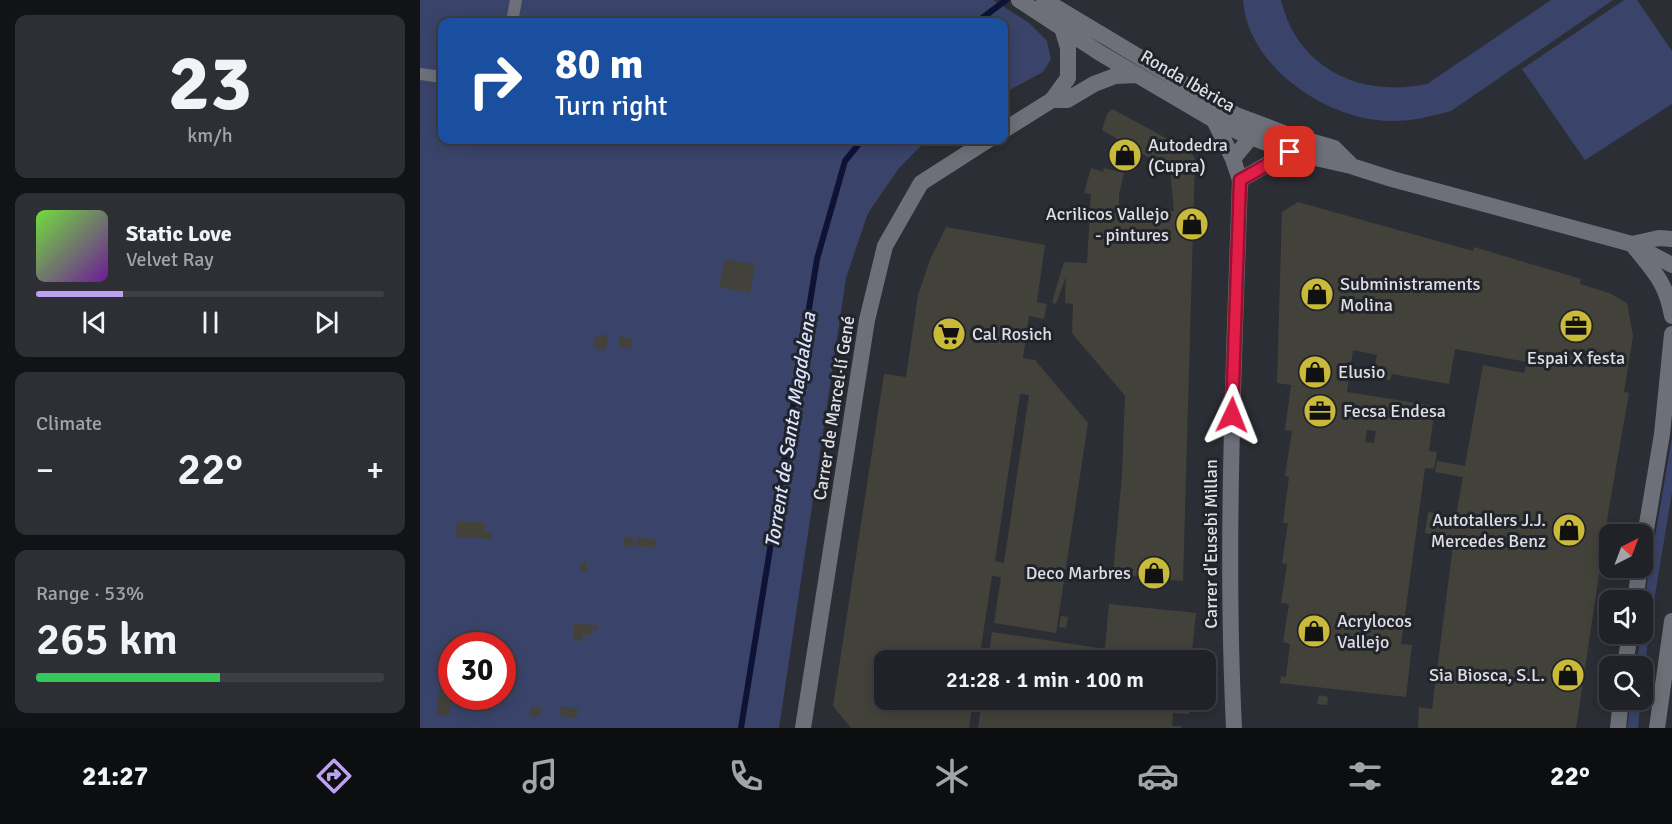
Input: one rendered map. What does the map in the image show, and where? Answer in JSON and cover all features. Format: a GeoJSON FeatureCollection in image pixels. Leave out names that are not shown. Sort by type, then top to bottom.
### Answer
{"type":"FeatureCollection","features":[{"type":"Feature","properties":{"kind":"street","name":"Ronda Ibèrica"},"geometry":{"type":"LineString","coordinates":[[1044,0],[1236,115],[1267,128],[1334,148],[1351,166]]}},
{"type":"Feature","properties":{"kind":"street","name":"Ronda Ibèrica"},"geometry":{"type":"LineString","coordinates":[[1022,2],[1214,120],[1251,137],[1290,152],[1351,166],[1632,244],[1672,265]]}},
{"type":"Feature","properties":{"kind":"street"},"geometry":{"type":"LineString","coordinates":[[1008,128],[1052,100],[1068,78],[1068,48],[1062,28]]}},
{"type":"Feature","properties":{"kind":"street"},"geometry":{"type":"LineString","coordinates":[[1052,100],[1067,100],[1094,84],[1115,76],[1138,75]]}},
{"type":"Feature","properties":{"kind":"street"},"geometry":{"type":"LineString","coordinates":[[1214,120],[1233,159],[1240,180],[1290,152]]}},
{"type":"Feature","properties":{"kind":"street"},"geometry":{"type":"LineString","coordinates":[[1233,159],[1251,137],[1267,128]]}},
{"type":"Feature","properties":{"kind":"street","name":"Carrer de Marcel·lí Gené"},"geometry":{"type":"LineString","coordinates":[[803,728],[867,320],[885,246],[921,183],[982,144]]}},
{"type":"Feature","properties":{"kind":"street","name":"Carrer d'Eusebi Millan"},"geometry":{"type":"LineString","coordinates":[[1234,728],[1230,638],[1230,486],[1240,180]]}},
{"type":"Feature","properties":{"kind":"street","name":"Ronda Ibèrica"},"geometry":{"type":"LineString","coordinates":[[1632,244],[1659,237],[1672,239]]}},
{"type":"Feature","properties":{"kind":"street"},"geometry":{"type":"LineString","coordinates":[[1632,244],[1668,294],[1672,316]]}},
{"type":"Feature","properties":{"kind":"street"},"geometry":{"type":"LineString","coordinates":[[1647,524],[1662,434],[1672,334]]}},
{"type":"Feature","properties":{"kind":"street"},"geometry":{"type":"LineString","coordinates":[[1662,434],[1672,413]]}},
{"type":"Feature","properties":{"kind":"street"},"geometry":{"type":"LineString","coordinates":[[1657,728],[1672,621]]}},
{"type":"Feature","properties":{"kind":"street"},"geometry":{"type":"LineString","coordinates":[[1618,728],[1620,710]]}},
{"type":"Feature","properties":{"kind":"lane"},"geometry":{"type":"LineString","coordinates":[[513,18],[516,0]]}},
{"type":"Feature","properties":{"kind":"lane"},"geometry":{"type":"LineString","coordinates":[[420,74],[438,76]]}},
{"type":"Feature","properties":{"kind":"shaded area"},"geometry":{"type":"Polygon","coordinates":[[[420,0],[993,0],[1029,23],[1047,41],[1051,59],[1043,72],[1008,91],[1008,18],[438,18],[438,144],[923,144],[899,168],[868,213],[846,278],[779,728],[420,728],[420,0]]]}},
{"type":"Feature","properties":{"kind":"shaded area"},"geometry":{"type":"Polygon","coordinates":[[[1243,0],[1281,0],[1289,24],[1301,44],[1317,61],[1335,73],[1356,82],[1402,87],[1427,84],[1551,0],[1613,0],[1451,111],[1415,119],[1392,121],[1368,119],[1343,112],[1318,101],[1295,86],[1275,68],[1259,47],[1248,24],[1243,0]]]}},
{"type":"Feature","properties":{"kind":"shaded area"},"geometry":{"type":"Polygon","coordinates":[[[1624,0],[1637,0],[1672,51],[1672,104],[1585,160],[1522,69],[1624,0]]]}},
{"type":"Feature","properties":{"kind":"shaded area"},"geometry":{"type":"Polygon","coordinates":[[[1672,438],[1672,492],[1653,608],[1653,590],[1646,590],[1648,578],[1653,578],[1653,549],[1672,438]]]}},
{"type":"Feature","properties":{"kind":"shaded area"},"geometry":{"type":"Polygon","coordinates":[[[1639,644],[1647,644],[1646,656],[1638,656],[1639,644]]]}},
{"type":"Feature","properties":{"kind":"shaded area"},"geometry":{"type":"Polygon","coordinates":[[[1629,710],[1640,710],[1638,728],[1627,728],[1629,710]]]}},
{"type":"Feature","properties":{"kind":"building"},"geometry":{"type":"Polygon","coordinates":[[[1112,109],[1190,151],[1195,159],[1183,581],[1113,574],[1122,475],[1125,396],[1072,333],[1073,304],[1065,303],[1066,277],[1056,304],[1052,302],[1064,262],[1087,263],[1091,194],[1084,193],[1091,168],[1103,172],[1104,168],[1124,173],[1119,194],[1119,209],[1174,211],[1170,170],[1102,130],[1107,114],[1112,109]]]}},
{"type":"Feature","properties":{"kind":"building"},"geometry":{"type":"Polygon","coordinates":[[[1298,202],[1473,251],[1474,247],[1581,279],[1580,284],[1609,293],[1627,303],[1633,336],[1624,392],[1629,393],[1607,524],[1599,524],[1599,575],[1576,728],[1418,728],[1419,707],[1432,709],[1454,538],[1425,533],[1428,512],[1456,516],[1463,477],[1435,472],[1437,461],[1465,466],[1483,365],[1524,373],[1527,362],[1455,349],[1449,384],[1392,374],[1390,380],[1379,378],[1380,372],[1374,371],[1377,355],[1353,350],[1347,392],[1435,406],[1429,451],[1437,452],[1434,469],[1425,468],[1401,644],[1412,645],[1406,697],[1280,683],[1281,676],[1286,677],[1290,644],[1283,642],[1289,604],[1281,603],[1287,564],[1282,563],[1288,523],[1283,523],[1289,477],[1285,476],[1292,431],[1285,430],[1291,385],[1277,383],[1282,212],[1298,202]],[[1344,406],[1343,415],[1360,418],[1362,408],[1344,406]],[[1367,430],[1365,442],[1374,443],[1376,431],[1367,430]]]}},
{"type":"Feature","properties":{"kind":"building"},"geometry":{"type":"Polygon","coordinates":[[[946,227],[1045,245],[1037,302],[1047,304],[1044,319],[1029,316],[1023,358],[1035,360],[1088,423],[1056,633],[994,623],[1001,577],[992,576],[981,650],[874,650],[874,710],[971,710],[969,728],[851,728],[833,706],[884,374],[906,377],[918,295],[930,260],[946,227]],[[1020,394],[995,561],[1004,563],[1029,395],[1020,394]]]}},
{"type":"Feature","properties":{"kind":"building"},"geometry":{"type":"Polygon","coordinates":[[[725,259],[755,264],[750,293],[719,287],[725,259]]]}},
{"type":"Feature","properties":{"kind":"building"},"geometry":{"type":"Polygon","coordinates":[[[602,334],[608,335],[606,350],[593,348],[595,336],[602,337],[602,334]]]}},
{"type":"Feature","properties":{"kind":"building"},"geometry":{"type":"Polygon","coordinates":[[[620,336],[633,339],[631,349],[618,346],[620,336]]]}},
{"type":"Feature","properties":{"kind":"building"},"geometry":{"type":"Polygon","coordinates":[[[457,521],[485,522],[484,531],[492,532],[491,539],[456,537],[457,521]]]}},
{"type":"Feature","properties":{"kind":"building"},"geometry":{"type":"Polygon","coordinates":[[[624,537],[634,538],[633,548],[624,546],[624,537]]]}},
{"type":"Feature","properties":{"kind":"building"},"geometry":{"type":"Polygon","coordinates":[[[637,537],[656,540],[655,548],[636,546],[637,537]]]}},
{"type":"Feature","properties":{"kind":"building"},"geometry":{"type":"Polygon","coordinates":[[[581,562],[587,562],[587,572],[580,571],[581,562]]]}},
{"type":"Feature","properties":{"kind":"building"},"geometry":{"type":"Polygon","coordinates":[[[1109,604],[1196,613],[1192,650],[989,650],[992,632],[1105,649],[1109,604]]]}},
{"type":"Feature","properties":{"kind":"building"},"geometry":{"type":"Polygon","coordinates":[[[1061,616],[1068,617],[1066,628],[1059,627],[1061,616]]]}},
{"type":"Feature","properties":{"kind":"building"},"geometry":{"type":"Polygon","coordinates":[[[574,624],[597,625],[597,630],[592,629],[592,635],[583,635],[582,641],[573,640],[574,624]]]}},
{"type":"Feature","properties":{"kind":"building"},"geometry":{"type":"Polygon","coordinates":[[[1319,695],[1328,697],[1327,705],[1317,704],[1319,695]]]}},
{"type":"Feature","properties":{"kind":"building"},"geometry":{"type":"Polygon","coordinates":[[[438,699],[438,710],[450,710],[449,716],[436,714],[438,699]]]}},
{"type":"Feature","properties":{"kind":"building"},"geometry":{"type":"Polygon","coordinates":[[[537,705],[541,709],[539,717],[529,715],[531,707],[536,708],[537,705]]]}},
{"type":"Feature","properties":{"kind":"building"},"geometry":{"type":"Polygon","coordinates":[[[561,706],[578,709],[576,719],[560,715],[561,706]]]}},
{"type":"Feature","properties":{"kind":"building"},"geometry":{"type":"Polygon","coordinates":[[[980,710],[1190,710],[1189,714],[1173,713],[1172,726],[1181,726],[1181,728],[978,728],[980,710]]]}},
{"type":"Feature","properties":{"kind":"waterway","name":"Torrent de Santa Magdalena"},"geometry":{"type":"LineString","coordinates":[[982,18],[1006,0]]}},
{"type":"Feature","properties":{"kind":"waterway","name":"Torrent de Santa Magdalena"},"geometry":{"type":"LineString","coordinates":[[741,728],[817,259],[845,161],[859,144]]}},
{"type":"Feature","properties":{"kind":"place","name":"Autodedra (Cupra)"},"geometry":{"type":"Point","coordinates":[1125,155]}},
{"type":"Feature","properties":{"kind":"place","name":"Acrilicos Vallejo - pintures"},"geometry":{"type":"Point","coordinates":[1192,224]}},
{"type":"Feature","properties":{"kind":"place","name":"Subministraments Molina"},"geometry":{"type":"Point","coordinates":[1317,294]}},
{"type":"Feature","properties":{"kind":"place","name":"Espai X festa"},"geometry":{"type":"Point","coordinates":[1576,326]}},
{"type":"Feature","properties":{"kind":"place","name":"Cal Rosich"},"geometry":{"type":"Point","coordinates":[949,334]}},
{"type":"Feature","properties":{"kind":"place","name":"Elusio"},"geometry":{"type":"Point","coordinates":[1315,372]}},
{"type":"Feature","properties":{"kind":"place","name":"Fecsa Endesa"},"geometry":{"type":"Point","coordinates":[1320,411]}},
{"type":"Feature","properties":{"kind":"place","name":"Autotallers J.J. Mercedes Benz"},"geometry":{"type":"Point","coordinates":[1569,530]}},
{"type":"Feature","properties":{"kind":"place","name":"Deco Marbres"},"geometry":{"type":"Point","coordinates":[1154,573]}},
{"type":"Feature","properties":{"kind":"place","name":"Acrylocos Vallejo"},"geometry":{"type":"Point","coordinates":[1314,631]}},
{"type":"Feature","properties":{"kind":"place","name":"Sia Biosca, S.L."},"geometry":{"type":"Point","coordinates":[1568,675]}},
{"type":"Feature","properties":{"kind":"route"},"geometry":{"type":"LineString","coordinates":[[1232,415],[1240,180],[1290,152]]}}]}
